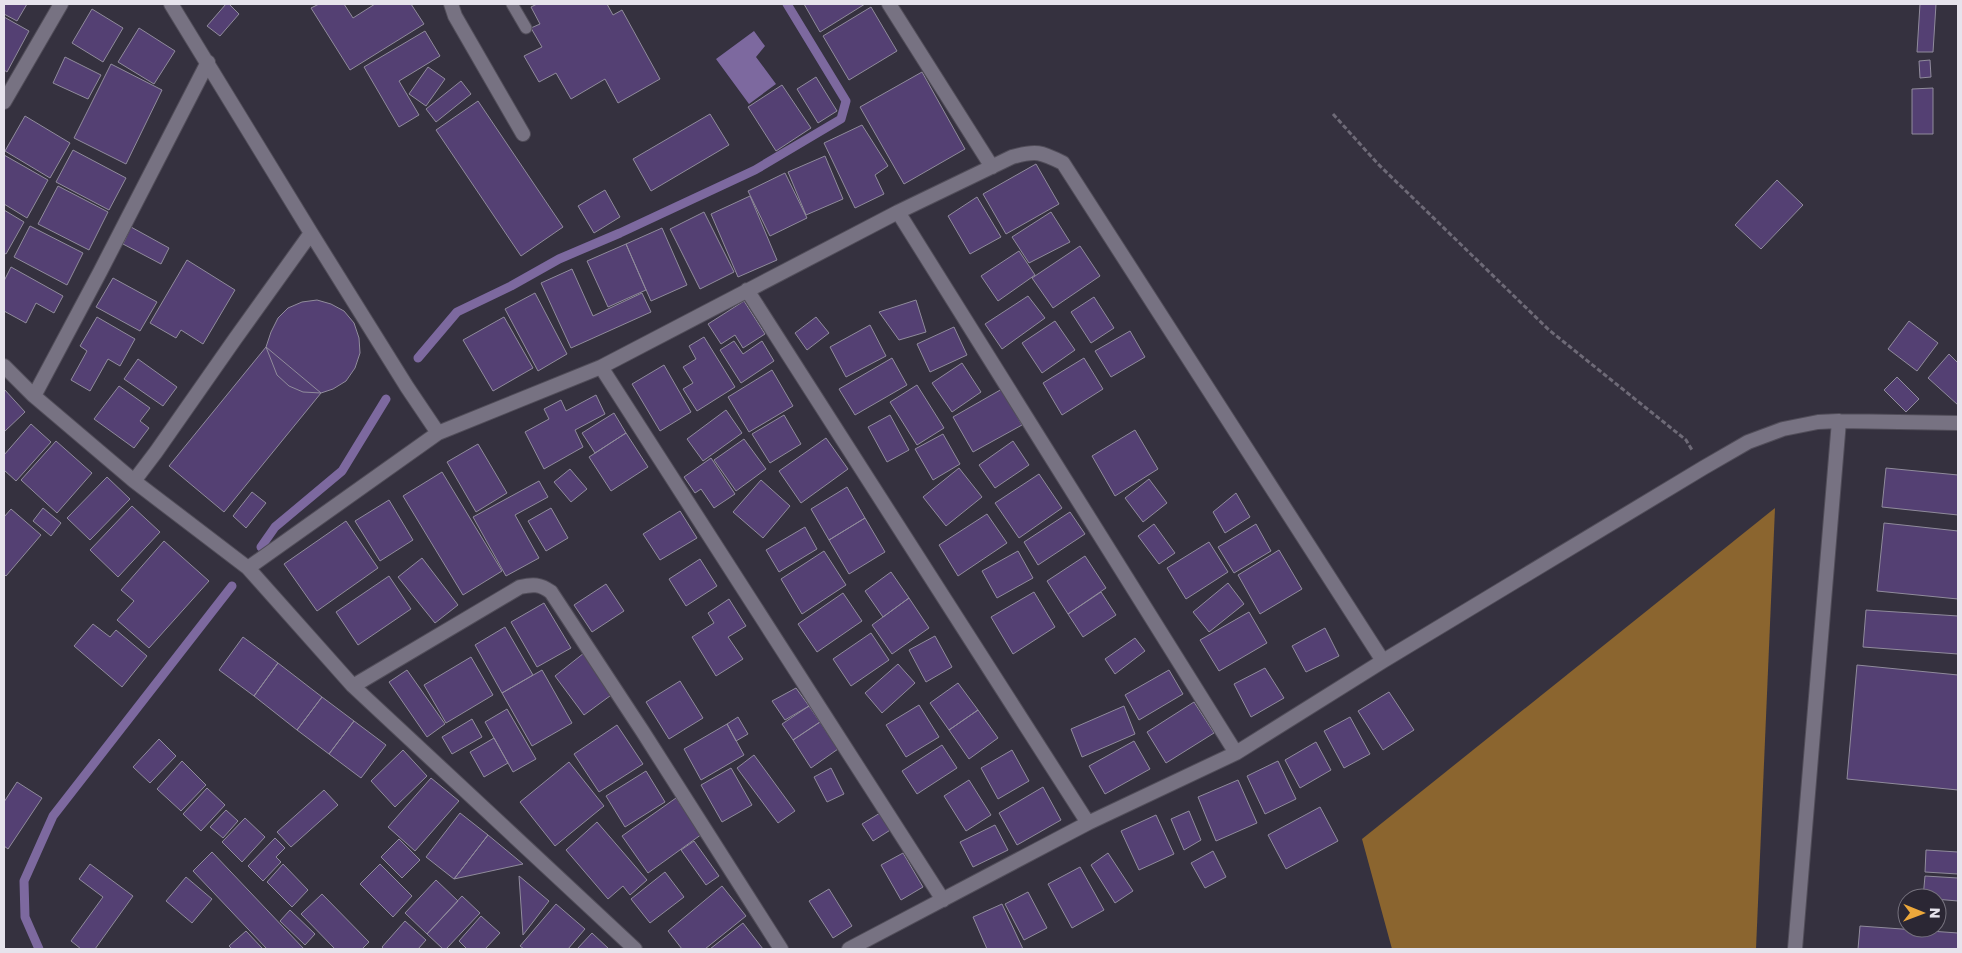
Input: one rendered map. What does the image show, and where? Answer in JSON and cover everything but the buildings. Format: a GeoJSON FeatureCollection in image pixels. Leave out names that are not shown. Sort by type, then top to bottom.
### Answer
{"type":"FeatureCollection","features":[{"type":"Feature","properties":{"kind":"street"},"geometry":{"type":"LineString","coordinates":[[4,102],[61,4]]}},
{"type":"Feature","properties":{"kind":"street"},"geometry":{"type":"LineString","coordinates":[[171,4],[311,233],[438,433]]}},
{"type":"Feature","properties":{"kind":"street"},"geometry":{"type":"LineString","coordinates":[[451,4],[455,16],[523,134]]}},
{"type":"Feature","properties":{"kind":"street"},"geometry":{"type":"LineString","coordinates":[[889,4],[992,167]]}},
{"type":"Feature","properties":{"kind":"street"},"geometry":{"type":"LineString","coordinates":[[34,396],[208,62]]}},
{"type":"Feature","properties":{"kind":"street"},"geometry":{"type":"LineString","coordinates":[[248,568],[438,433],[601,367],[898,212],[1012,157],[1031,152],[1047,155],[1063,163],[1383,661]]}},
{"type":"Feature","properties":{"kind":"street"},"geometry":{"type":"LineString","coordinates":[[898,212],[1236,753]]}},
{"type":"Feature","properties":{"kind":"street"},"geometry":{"type":"LineString","coordinates":[[134,481],[311,233]]}},
{"type":"Feature","properties":{"kind":"street"},"geometry":{"type":"LineString","coordinates":[[747,290],[1088,823]]}},
{"type":"Feature","properties":{"kind":"street"},"geometry":{"type":"LineString","coordinates":[[4,366],[34,396],[134,481],[248,568],[353,686],[635,949]]}},
{"type":"Feature","properties":{"kind":"street"},"geometry":{"type":"LineString","coordinates":[[601,367],[943,900]]}},
{"type":"Feature","properties":{"kind":"street"},"geometry":{"type":"LineString","coordinates":[[1794,949],[1839,421]]}},
{"type":"Feature","properties":{"kind":"street"},"geometry":{"type":"LineString","coordinates":[[849,949],[1088,823],[1236,753],[1383,661],[1748,442],[1783,429],[1839,421],[1958,423]]}},
{"type":"Feature","properties":{"kind":"street"},"geometry":{"type":"LineString","coordinates":[[353,686],[520,586],[542,585],[551,592],[644,732],[781,949]]}},
{"type":"Feature","properties":{"kind":"lane"},"geometry":{"type":"LineString","coordinates":[[512,4],[526,28]]}},
{"type":"Feature","properties":{"kind":"path"},"geometry":{"type":"LineString","coordinates":[[1333,114],[1378,164],[1548,330],[1686,440],[1703,468]]}},
{"type":"Feature","properties":{"kind":"shaded area"},"geometry":{"type":"Polygon","coordinates":[[[754,31],[765,46],[756,57],[776,84],[749,104],[716,59],[754,31]]]}},
{"type":"Feature","properties":{"kind":"shaded area"},"geometry":{"type":"Polygon","coordinates":[[[1775,508],[1756,949],[1392,949],[1362,839],[1775,508]]]}},
{"type":"Feature","properties":{"kind":"waterway"},"geometry":{"type":"LineString","coordinates":[[418,358],[457,312],[511,286],[559,259],[620,233],[755,170],[841,119],[846,101],[787,4]]}},
{"type":"Feature","properties":{"kind":"waterway"},"geometry":{"type":"LineString","coordinates":[[261,547],[275,527],[342,471],[386,399]]}},
{"type":"Feature","properties":{"kind":"waterway"},"geometry":{"type":"LineString","coordinates":[[39,949],[25,917],[24,881],[53,816],[232,586]]}}]}
